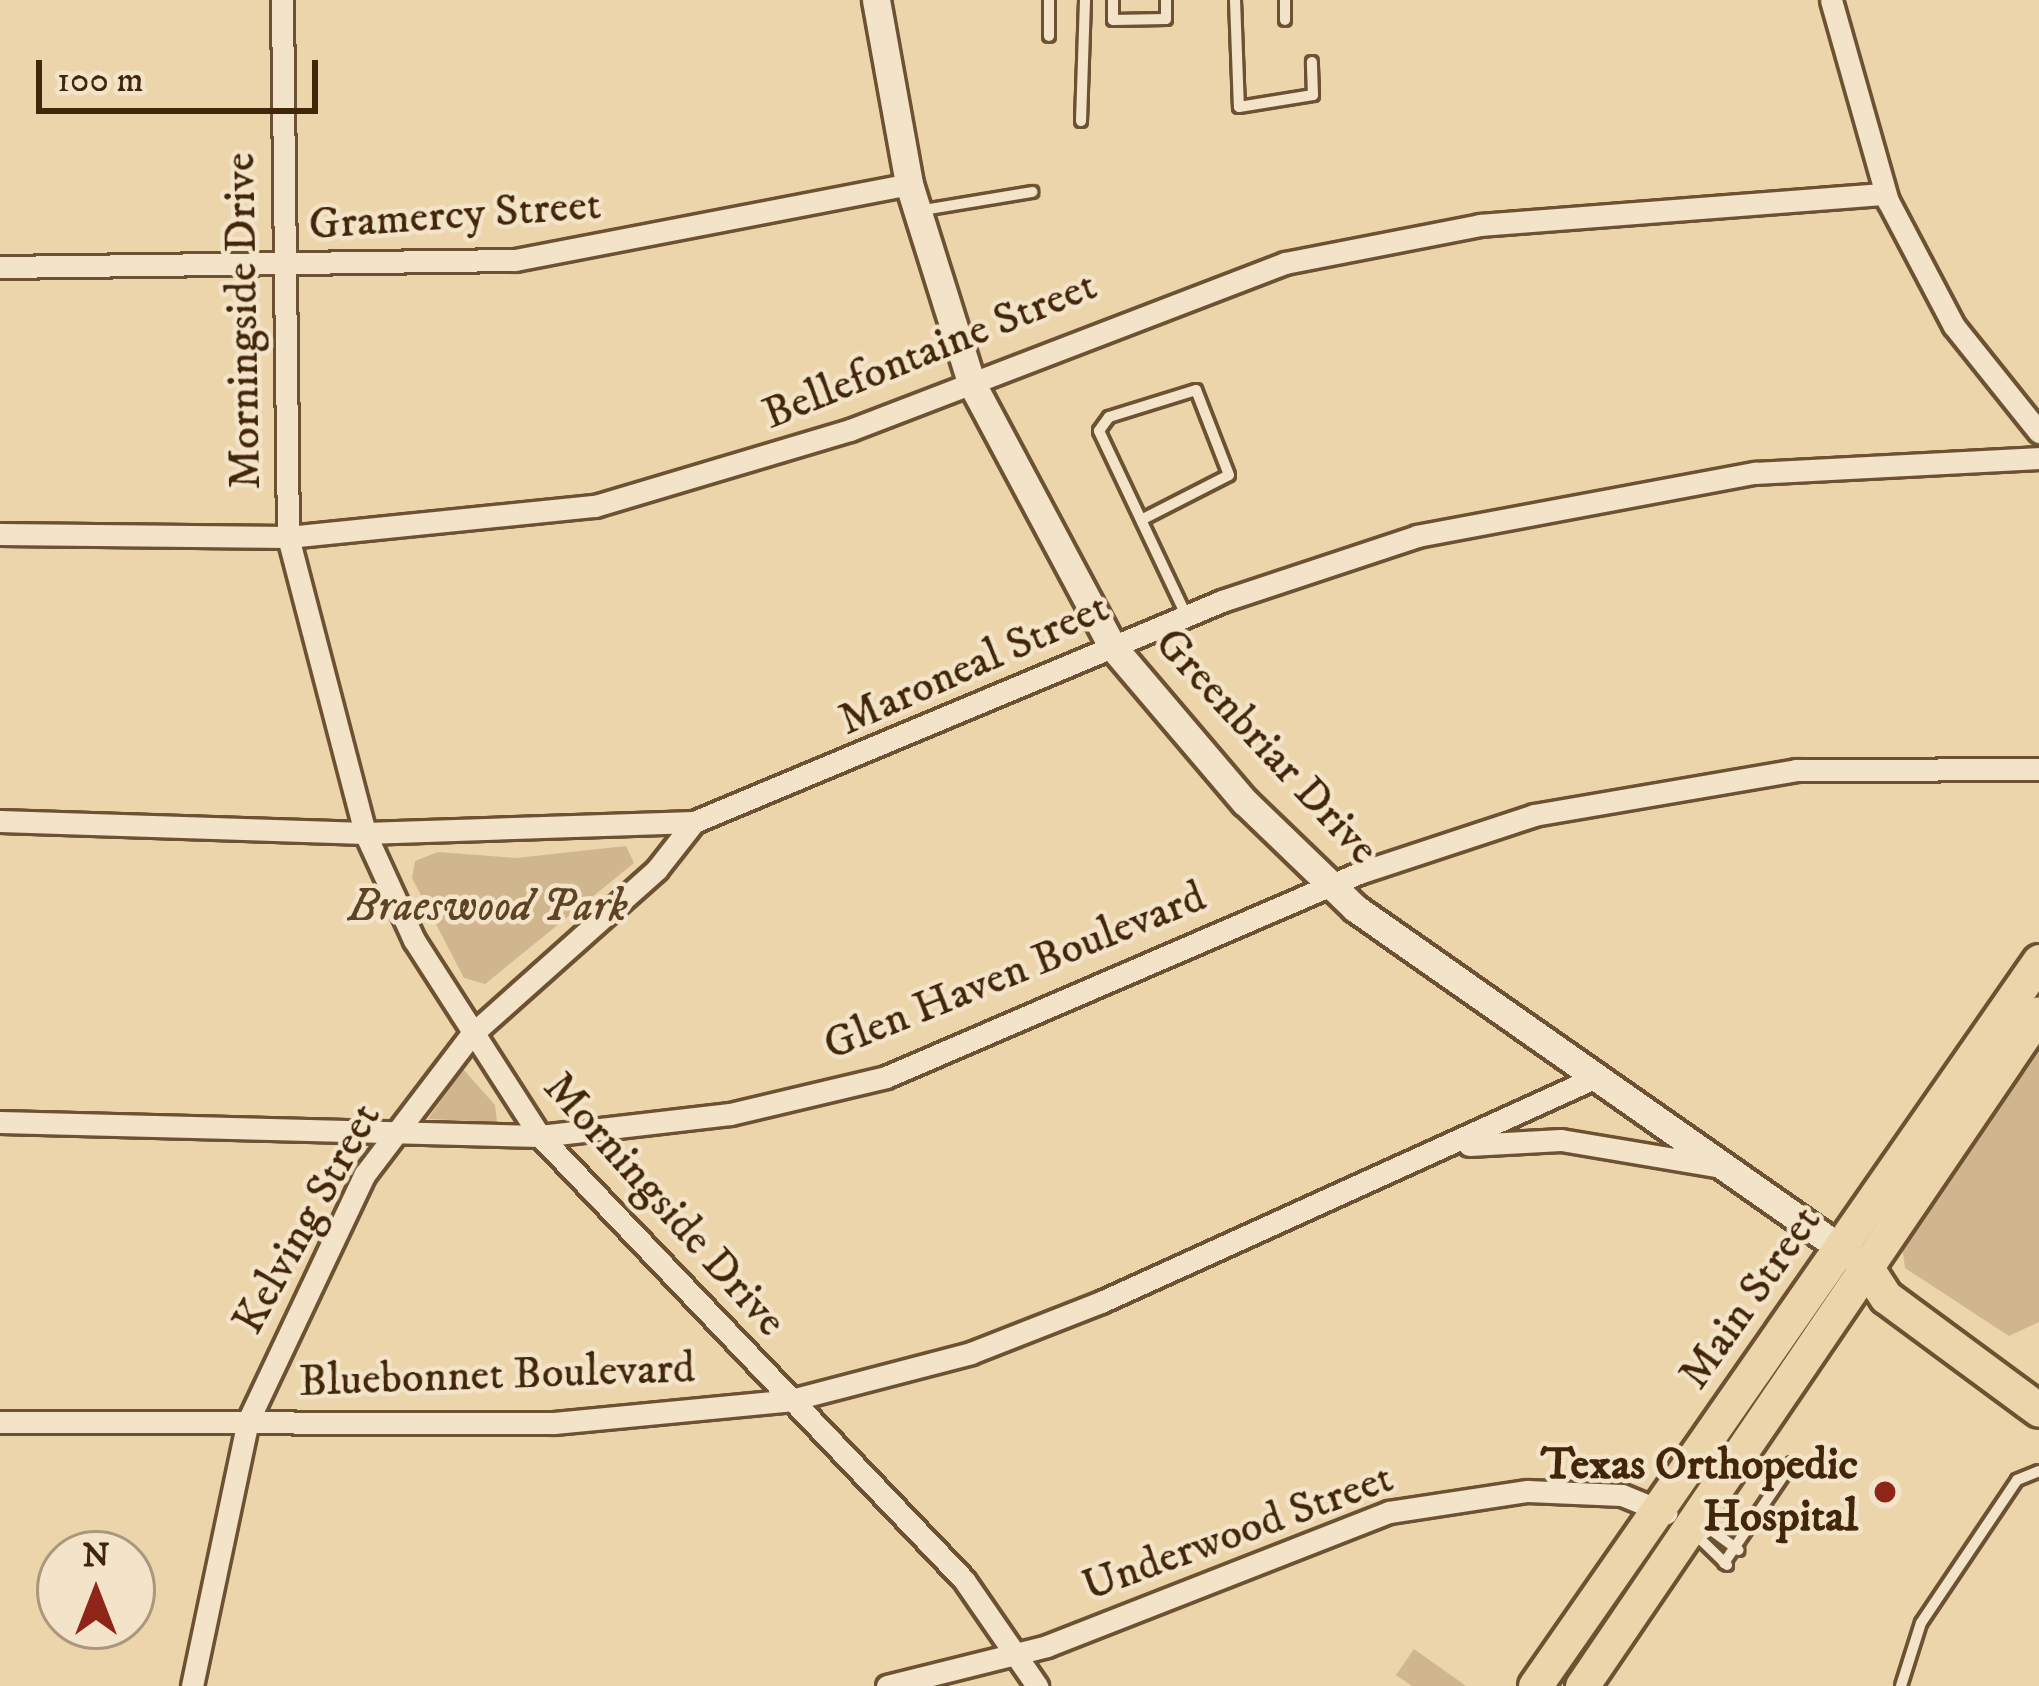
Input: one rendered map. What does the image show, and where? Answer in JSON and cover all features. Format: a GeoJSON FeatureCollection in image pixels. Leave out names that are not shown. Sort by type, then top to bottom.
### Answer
{"type":"FeatureCollection","features":[{"type":"Feature","properties":{"kind":"main road","name":"Greenbriar Drive"},"geometry":{"type":"LineString","coordinates":[[876,0],[913,198],[971,382],[1112,646],[1230,787],[1331,884],[1592,1079],[1853,1256],[1886,1297],[2023,1382],[2039,1410]]}},
{"type":"Feature","properties":{"kind":"main road","name":"Main Street"},"geometry":{"type":"LineString","coordinates":[[1582,1686],[2039,961]]}},
{"type":"Feature","properties":{"kind":"main road","name":"Main Street"},"geometry":{"type":"LineString","coordinates":[[1853,1256],[2039,1012]]}},
{"type":"Feature","properties":{"kind":"main road","name":"Main Street"},"geometry":{"type":"LineString","coordinates":[[1535,1686],[1606,1582],[1681,1524]]}},
{"type":"Feature","properties":{"kind":"main road"},"geometry":{"type":"LineString","coordinates":[[1557,1686],[1595,1625],[1606,1582]]}},
{"type":"Feature","properties":{"kind":"street","name":"Morningside Drive"},"geometry":{"type":"LineString","coordinates":[[282,0],[279,267],[288,537],[365,833],[472,1035],[540,1136],[964,1580],[1037,1686]]}},
{"type":"Feature","properties":{"kind":"street"},"geometry":{"type":"LineString","coordinates":[[1831,0],[1885,194],[1954,326],[2039,432]]}},
{"type":"Feature","properties":{"kind":"street","name":"Bellefontaine Street"},"geometry":{"type":"LineString","coordinates":[[0,534],[288,537],[595,506],[696,482],[971,382],[1202,287],[1382,242],[1563,216],[1885,194]]}},
{"type":"Feature","properties":{"kind":"street","name":"Gramercy Street"},"geometry":{"type":"LineString","coordinates":[[0,267],[279,267],[515,260],[913,198]]}},
{"type":"Feature","properties":{"kind":"street","name":"Maroneal Street"},"geometry":{"type":"LineString","coordinates":[[0,821],[365,833],[694,822],[1186,616],[1417,536],[1598,495],[1755,473],[2039,458]]}},
{"type":"Feature","properties":{"kind":"street","name":"Glen Haven Boulevard"},"geometry":{"type":"LineString","coordinates":[[0,1122],[388,1137],[540,1136],[730,1114],[886,1077],[1331,884],[1628,792],[1796,770],[2039,769]]}},
{"type":"Feature","properties":{"kind":"street","name":"Kelving Street"},"geometry":{"type":"LineString","coordinates":[[192,1686],[248,1421],[307,1282],[388,1137],[472,1035],[657,869],[694,822]]}},
{"type":"Feature","properties":{"kind":"street","name":"Bluebonnet Boulevard"},"geometry":{"type":"LineString","coordinates":[[0,1423],[554,1424],[791,1400],[993,1344],[1451,1146],[1592,1079]]}},
{"type":"Feature","properties":{"kind":"street","name":"Bluebonnet Boulevard"},"geometry":{"type":"LineString","coordinates":[[1451,1146],[1562,1140],[1722,1167]]}},
{"type":"Feature","properties":{"kind":"street","name":"Underwood Street"},"geometry":{"type":"LineString","coordinates":[[887,1686],[1017,1655],[1389,1512],[1527,1491],[1622,1495],[1681,1524]]}},
{"type":"Feature","properties":{"kind":"lane"},"geometry":{"type":"LineString","coordinates":[[1049,0],[1049,36]]}},
{"type":"Feature","properties":{"kind":"lane"},"geometry":{"type":"LineString","coordinates":[[1081,121],[1085,0]]}},
{"type":"Feature","properties":{"kind":"lane"},"geometry":{"type":"LineString","coordinates":[[1113,0],[1113,20],[1166,19],[1166,0]]}},
{"type":"Feature","properties":{"kind":"lane"},"geometry":{"type":"LineString","coordinates":[[1234,0],[1239,107],[1313,95],[1312,62]]}},
{"type":"Feature","properties":{"kind":"lane"},"geometry":{"type":"LineString","coordinates":[[1285,0],[1285,20]]}},
{"type":"Feature","properties":{"kind":"lane"},"geometry":{"type":"LineString","coordinates":[[913,198],[1032,192]]}},
{"type":"Feature","properties":{"kind":"lane"},"geometry":{"type":"LineString","coordinates":[[1145,518],[1229,476],[1196,390],[1109,417],[1099,431],[1145,518],[1186,616]]}},
{"type":"Feature","properties":{"kind":"lane"},"geometry":{"type":"LineString","coordinates":[[1681,1524],[1726,1565],[1792,1462]]}},
{"type":"Feature","properties":{"kind":"lane"},"geometry":{"type":"LineString","coordinates":[[1901,1686],[1921,1624],[2017,1480],[2039,1471]]}},
{"type":"Feature","properties":{"kind":"lane"},"geometry":{"type":"LineString","coordinates":[[1681,1524],[1711,1529],[1738,1549]]}},
{"type":"Feature","properties":{"kind":"green space","name":"Braeswood Park"},"geometry":{"type":"Polygon","coordinates":[[[626,846],[634,863],[485,984],[464,978],[412,878],[415,861],[438,852],[516,858],[626,846]]]}},
{"type":"Feature","properties":{"kind":"green space"},"geometry":{"type":"Polygon","coordinates":[[[2039,1038],[2039,1322],[2009,1336],[1905,1268],[1901,1239],[2039,1038]]]}},
{"type":"Feature","properties":{"kind":"green space"},"geometry":{"type":"Polygon","coordinates":[[[463,1069],[495,1105],[497,1122],[428,1119],[463,1069]]]}},
{"type":"Feature","properties":{"kind":"green space"},"geometry":{"type":"Polygon","coordinates":[[[1414,1649],[1466,1686],[1412,1686],[1396,1675],[1414,1649]]]}},
{"type":"Feature","properties":{"kind":"place","name":"Texas Orthopedic Hospital"},"geometry":{"type":"Point","coordinates":[1885,1492]}}]}
